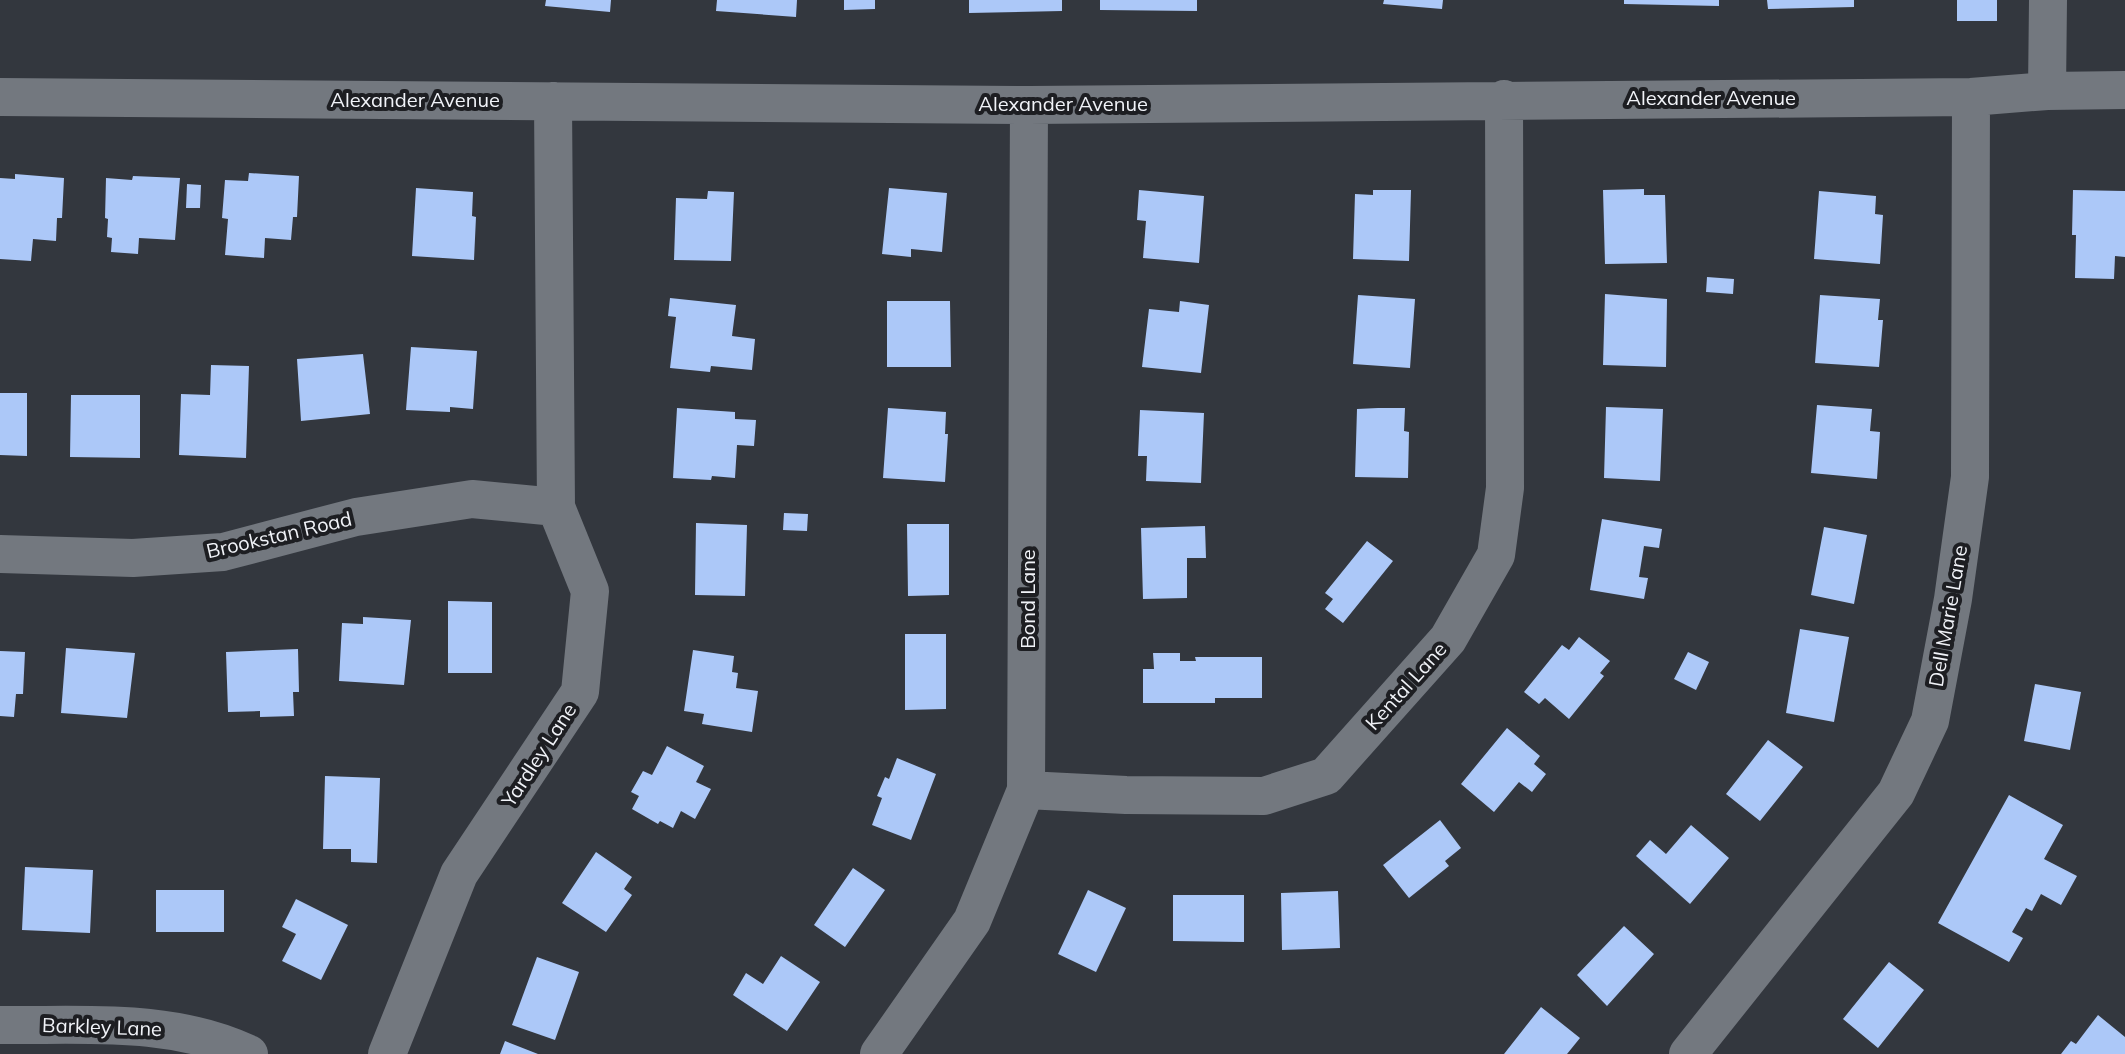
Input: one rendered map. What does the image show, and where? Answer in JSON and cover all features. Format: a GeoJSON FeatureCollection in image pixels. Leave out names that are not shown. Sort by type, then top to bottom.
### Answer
{"type":"FeatureCollection","features":[{"type":"Feature","properties":{"kind":"street"},"geometry":{"type":"LineString","coordinates":[[2047,91],[2048,0]]}},
{"type":"Feature","properties":{"kind":"street","name":"Alexander Avenue"},"geometry":{"type":"LineString","coordinates":[[0,97],[1029,105],[1971,97],[2047,91],[2125,90]]}},
{"type":"Feature","properties":{"kind":"street","name":"Dell Marie Lane"},"geometry":{"type":"LineString","coordinates":[[1688,1054],[1896,793],[1930,721],[1953,599],[1970,477],[1971,97]]}},
{"type":"Feature","properties":{"kind":"street","name":"Kental Lane"},"geometry":{"type":"LineString","coordinates":[[1026,790],[1126,795],[1264,796],[1326,776],[1448,639],[1496,555],[1505,488],[1504,99]]}},
{"type":"Feature","properties":{"kind":"street","name":"Yardley Lane"},"geometry":{"type":"LineString","coordinates":[[387,1054],[459,874],[580,692],[590,591],[556,507],[553,101]]}},
{"type":"Feature","properties":{"kind":"street","name":"Bond Lane"},"geometry":{"type":"LineString","coordinates":[[879,1054],[972,921],[1026,790],[1029,105]]}},
{"type":"Feature","properties":{"kind":"street","name":"Brookstan Road"},"geometry":{"type":"LineString","coordinates":[[0,554],[133,558],[223,552],[356,517],[472,499],[556,507]]}},
{"type":"Feature","properties":{"kind":"street","name":"Barkley Lane"},"geometry":{"type":"LineString","coordinates":[[0,1025],[112,1024],[170,1029],[249,1054]]}},
{"type":"Feature","properties":{"kind":"building"},"geometry":{"type":"Polygon","coordinates":[[[546,0],[611,0],[610,12],[545,6],[546,0]]]}},
{"type":"Feature","properties":{"kind":"building"},"geometry":{"type":"Polygon","coordinates":[[[717,0],[797,0],[796,17],[716,11],[717,0]]]}},
{"type":"Feature","properties":{"kind":"building"},"geometry":{"type":"Polygon","coordinates":[[[844,0],[875,0],[875,9],[844,10],[844,0]]]}},
{"type":"Feature","properties":{"kind":"building"},"geometry":{"type":"Polygon","coordinates":[[[969,0],[1062,0],[1062,11],[969,13],[969,0]]]}},
{"type":"Feature","properties":{"kind":"building"},"geometry":{"type":"Polygon","coordinates":[[[1100,0],[1197,0],[1197,11],[1100,10],[1100,0]]]}},
{"type":"Feature","properties":{"kind":"building"},"geometry":{"type":"Polygon","coordinates":[[[1384,0],[1443,0],[1442,9],[1383,4],[1384,0]]]}},
{"type":"Feature","properties":{"kind":"building"},"geometry":{"type":"Polygon","coordinates":[[[1624,0],[1719,0],[1719,6],[1624,4],[1624,0]]]}},
{"type":"Feature","properties":{"kind":"building"},"geometry":{"type":"Polygon","coordinates":[[[1767,0],[1854,0],[1854,7],[1768,9],[1767,0]]]}},
{"type":"Feature","properties":{"kind":"building"},"geometry":{"type":"Polygon","coordinates":[[[1957,0],[1997,0],[1997,21],[1957,21],[1957,0]]]}},
{"type":"Feature","properties":{"kind":"building"},"geometry":{"type":"Polygon","coordinates":[[[249,173],[299,176],[297,217],[293,217],[291,240],[265,238],[264,258],[225,255],[228,219],[222,218],[225,180],[248,181],[249,173]]]}},
{"type":"Feature","properties":{"kind":"building"},"geometry":{"type":"Polygon","coordinates":[[[15,174],[64,178],[62,218],[57,218],[56,241],[33,239],[31,261],[0,259],[0,178],[15,179],[15,174]]]}},
{"type":"Feature","properties":{"kind":"building"},"geometry":{"type":"Polygon","coordinates":[[[133,176],[180,178],[175,240],[139,238],[138,254],[111,252],[112,238],[107,237],[108,219],[105,218],[106,178],[132,180],[133,176]]]}},
{"type":"Feature","properties":{"kind":"building"},"geometry":{"type":"Polygon","coordinates":[[[187,184],[201,185],[200,208],[186,208],[187,184]]]}},
{"type":"Feature","properties":{"kind":"building"},"geometry":{"type":"Polygon","coordinates":[[[416,188],[473,192],[472,216],[476,217],[474,260],[412,256],[416,188]]]}},
{"type":"Feature","properties":{"kind":"building"},"geometry":{"type":"Polygon","coordinates":[[[889,188],[947,193],[942,252],[911,249],[911,257],[882,254],[889,188]]]}},
{"type":"Feature","properties":{"kind":"building"},"geometry":{"type":"Polygon","coordinates":[[[1644,189],[1644,195],[1665,195],[1667,263],[1605,264],[1603,190],[1644,189]]]}},
{"type":"Feature","properties":{"kind":"building"},"geometry":{"type":"Polygon","coordinates":[[[1139,190],[1204,196],[1199,263],[1143,258],[1146,221],[1137,220],[1139,190]]]}},
{"type":"Feature","properties":{"kind":"building"},"geometry":{"type":"Polygon","coordinates":[[[1373,190],[1411,190],[1409,261],[1353,259],[1355,194],[1373,195],[1373,190]]]}},
{"type":"Feature","properties":{"kind":"building"},"geometry":{"type":"Polygon","coordinates":[[[2073,190],[2125,191],[2125,257],[2115,256],[2114,279],[2075,278],[2073,190]]]}},
{"type":"Feature","properties":{"kind":"building"},"geometry":{"type":"Polygon","coordinates":[[[708,191],[734,192],[731,261],[674,260],[676,198],[707,199],[708,191]]]}},
{"type":"Feature","properties":{"kind":"building"},"geometry":{"type":"Polygon","coordinates":[[[1819,191],[1876,196],[1875,214],[1883,215],[1880,264],[1814,259],[1819,191]]]}},
{"type":"Feature","properties":{"kind":"building"},"geometry":{"type":"Polygon","coordinates":[[[1707,277],[1734,279],[1733,294],[1706,292],[1707,277]]]}},
{"type":"Feature","properties":{"kind":"building"},"geometry":{"type":"Polygon","coordinates":[[[1605,294],[1667,299],[1666,367],[1603,365],[1605,294]]]}},
{"type":"Feature","properties":{"kind":"building"},"geometry":{"type":"Polygon","coordinates":[[[1358,295],[1415,299],[1410,368],[1353,364],[1358,295]]]}},
{"type":"Feature","properties":{"kind":"building"},"geometry":{"type":"Polygon","coordinates":[[[1820,295],[1880,299],[1878,320],[1883,320],[1879,367],[1815,363],[1820,295]]]}},
{"type":"Feature","properties":{"kind":"building"},"geometry":{"type":"Polygon","coordinates":[[[670,298],[736,305],[732,336],[755,339],[752,370],[711,366],[710,372],[670,368],[676,317],[668,316],[670,298]]]}},
{"type":"Feature","properties":{"kind":"building"},"geometry":{"type":"Polygon","coordinates":[[[887,301],[950,301],[951,367],[887,367],[887,301]]]}},
{"type":"Feature","properties":{"kind":"building"},"geometry":{"type":"Polygon","coordinates":[[[1180,301],[1209,305],[1201,373],[1142,367],[1149,309],[1179,312],[1180,301]]]}},
{"type":"Feature","properties":{"kind":"building"},"geometry":{"type":"Polygon","coordinates":[[[411,347],[477,351],[473,409],[450,407],[450,412],[406,410],[411,347]]]}},
{"type":"Feature","properties":{"kind":"building"},"geometry":{"type":"Polygon","coordinates":[[[363,354],[370,414],[301,421],[297,359],[363,354]]]}},
{"type":"Feature","properties":{"kind":"building"},"geometry":{"type":"Polygon","coordinates":[[[211,365],[249,366],[246,458],[179,455],[181,394],[210,395],[211,365]]]}},
{"type":"Feature","properties":{"kind":"building"},"geometry":{"type":"Polygon","coordinates":[[[0,393],[27,393],[27,456],[0,455],[0,393]]]}},
{"type":"Feature","properties":{"kind":"building"},"geometry":{"type":"Polygon","coordinates":[[[71,395],[140,395],[140,458],[70,457],[71,395]]]}},
{"type":"Feature","properties":{"kind":"building"},"geometry":{"type":"Polygon","coordinates":[[[1817,405],[1872,409],[1870,431],[1880,432],[1877,479],[1811,473],[1817,405]]]}},
{"type":"Feature","properties":{"kind":"building"},"geometry":{"type":"Polygon","coordinates":[[[1606,407],[1663,409],[1660,481],[1604,478],[1606,407]]]}},
{"type":"Feature","properties":{"kind":"building"},"geometry":{"type":"Polygon","coordinates":[[[677,408],[735,412],[735,419],[756,420],[754,446],[737,445],[735,478],[673,478],[677,408]]]}},
{"type":"Feature","properties":{"kind":"building"},"geometry":{"type":"Polygon","coordinates":[[[888,408],[946,412],[945,482],[883,478],[888,408]]]}},
{"type":"Feature","properties":{"kind":"building"},"geometry":{"type":"Polygon","coordinates":[[[1405,408],[1404,431],[1409,432],[1408,478],[1355,477],[1357,409],[1405,408]]]}},
{"type":"Feature","properties":{"kind":"building"},"geometry":{"type":"Polygon","coordinates":[[[1140,410],[1204,413],[1201,483],[1146,481],[1147,456],[1138,456],[1140,410]]]}},
{"type":"Feature","properties":{"kind":"building"},"geometry":{"type":"Polygon","coordinates":[[[784,513],[808,514],[807,531],[783,530],[784,513]]]}},
{"type":"Feature","properties":{"kind":"building"},"geometry":{"type":"Polygon","coordinates":[[[1602,519],[1662,529],[1659,548],[1644,546],[1639,577],[1648,578],[1644,599],[1590,590],[1602,519]]]}},
{"type":"Feature","properties":{"kind":"building"},"geometry":{"type":"Polygon","coordinates":[[[696,523],[747,525],[745,596],[695,595],[696,523]]]}},
{"type":"Feature","properties":{"kind":"building"},"geometry":{"type":"Polygon","coordinates":[[[907,524],[949,524],[949,595],[908,596],[907,524]]]}},
{"type":"Feature","properties":{"kind":"building"},"geometry":{"type":"Polygon","coordinates":[[[1205,526],[1206,558],[1187,558],[1187,598],[1143,599],[1141,528],[1205,526]]]}},
{"type":"Feature","properties":{"kind":"building"},"geometry":{"type":"Polygon","coordinates":[[[1824,527],[1867,535],[1854,604],[1811,595],[1824,527]]]}},
{"type":"Feature","properties":{"kind":"building"},"geometry":{"type":"Polygon","coordinates":[[[1367,541],[1393,561],[1343,623],[1325,609],[1333,599],[1325,593],[1367,541]]]}},
{"type":"Feature","properties":{"kind":"building"},"geometry":{"type":"Polygon","coordinates":[[[448,601],[492,602],[492,673],[448,673],[448,601]]]}},
{"type":"Feature","properties":{"kind":"building"},"geometry":{"type":"Polygon","coordinates":[[[363,617],[411,620],[404,685],[339,681],[342,623],[363,624],[363,617]]]}},
{"type":"Feature","properties":{"kind":"building"},"geometry":{"type":"Polygon","coordinates":[[[1800,629],[1849,637],[1834,722],[1786,713],[1800,629]]]}},
{"type":"Feature","properties":{"kind":"building"},"geometry":{"type":"Polygon","coordinates":[[[905,634],[946,634],[946,709],[905,710],[905,634]]]}},
{"type":"Feature","properties":{"kind":"building"},"geometry":{"type":"Polygon","coordinates":[[[1579,637],[1610,661],[1600,673],[1604,676],[1569,719],[1545,698],[1539,704],[1524,692],[1562,645],[1569,650],[1579,637]]]}},
{"type":"Feature","properties":{"kind":"building"},"geometry":{"type":"Polygon","coordinates":[[[66,648],[135,653],[127,718],[61,713],[66,648]]]}},
{"type":"Feature","properties":{"kind":"building"},"geometry":{"type":"Polygon","coordinates":[[[298,649],[299,692],[293,692],[294,716],[260,717],[260,711],[228,712],[226,652],[298,649]]]}},
{"type":"Feature","properties":{"kind":"building"},"geometry":{"type":"Polygon","coordinates":[[[693,650],[734,656],[732,672],[738,673],[736,688],[758,691],[752,732],[702,724],[704,714],[684,711],[693,650]]]}},
{"type":"Feature","properties":{"kind":"building"},"geometry":{"type":"Polygon","coordinates":[[[0,651],[25,652],[23,694],[16,694],[14,717],[0,716],[0,651]]]}},
{"type":"Feature","properties":{"kind":"building"},"geometry":{"type":"Polygon","coordinates":[[[1688,652],[1709,662],[1696,690],[1674,679],[1688,652]]]}},
{"type":"Feature","properties":{"kind":"building"},"geometry":{"type":"Polygon","coordinates":[[[1153,653],[1180,653],[1180,661],[1196,661],[1195,657],[1262,657],[1262,698],[1215,698],[1215,703],[1143,703],[1143,669],[1154,669],[1153,653]]]}},
{"type":"Feature","properties":{"kind":"building"},"geometry":{"type":"Polygon","coordinates":[[[2035,684],[2081,692],[2070,750],[2024,741],[2035,684]]]}},
{"type":"Feature","properties":{"kind":"building"},"geometry":{"type":"Polygon","coordinates":[[[1507,728],[1540,756],[1534,764],[1546,774],[1532,792],[1519,782],[1494,812],[1461,784],[1507,728]]]}},
{"type":"Feature","properties":{"kind":"building"},"geometry":{"type":"Polygon","coordinates":[[[1768,740],[1803,767],[1760,821],[1726,794],[1768,740]]]}},
{"type":"Feature","properties":{"kind":"building"},"geometry":{"type":"Polygon","coordinates":[[[667,746],[704,766],[696,782],[711,789],[695,819],[681,811],[673,828],[660,821],[658,824],[632,809],[639,796],[631,792],[643,771],[652,775],[667,746]]]}},
{"type":"Feature","properties":{"kind":"building"},"geometry":{"type":"Polygon","coordinates":[[[897,758],[936,774],[911,840],[872,825],[882,798],[877,796],[885,777],[889,779],[897,758]]]}},
{"type":"Feature","properties":{"kind":"building"},"geometry":{"type":"Polygon","coordinates":[[[325,776],[380,778],[377,863],[351,862],[351,849],[323,849],[325,776]]]}},
{"type":"Feature","properties":{"kind":"building"},"geometry":{"type":"Polygon","coordinates":[[[2009,795],[2063,825],[2044,859],[2077,876],[2061,905],[2041,894],[2032,911],[2026,908],[2012,932],[2023,938],[2009,962],[1938,923],[2009,795]]]}},
{"type":"Feature","properties":{"kind":"building"},"geometry":{"type":"Polygon","coordinates":[[[1440,820],[1461,848],[1445,861],[1449,866],[1409,898],[1383,865],[1440,820]]]}},
{"type":"Feature","properties":{"kind":"building"},"geometry":{"type":"Polygon","coordinates":[[[1691,825],[1729,858],[1690,904],[1636,856],[1650,840],[1666,854],[1691,825]]]}},
{"type":"Feature","properties":{"kind":"building"},"geometry":{"type":"Polygon","coordinates":[[[596,852],[632,877],[624,889],[632,895],[606,932],[562,903],[596,852]]]}},
{"type":"Feature","properties":{"kind":"building"},"geometry":{"type":"Polygon","coordinates":[[[25,867],[93,870],[90,933],[22,930],[25,867]]]}},
{"type":"Feature","properties":{"kind":"building"},"geometry":{"type":"Polygon","coordinates":[[[853,868],[885,890],[845,947],[814,925],[853,868]]]}},
{"type":"Feature","properties":{"kind":"building"},"geometry":{"type":"Polygon","coordinates":[[[156,890],[224,890],[224,932],[156,932],[156,890]]]}},
{"type":"Feature","properties":{"kind":"building"},"geometry":{"type":"Polygon","coordinates":[[[1088,890],[1126,908],[1096,972],[1058,954],[1088,890]]]}},
{"type":"Feature","properties":{"kind":"building"},"geometry":{"type":"Polygon","coordinates":[[[1338,891],[1340,948],[1282,950],[1281,893],[1338,891]]]}},
{"type":"Feature","properties":{"kind":"building"},"geometry":{"type":"Polygon","coordinates":[[[1173,895],[1244,895],[1244,942],[1173,941],[1173,895]]]}},
{"type":"Feature","properties":{"kind":"building"},"geometry":{"type":"Polygon","coordinates":[[[296,899],[348,925],[321,980],[282,961],[296,934],[282,927],[296,899]]]}},
{"type":"Feature","properties":{"kind":"building"},"geometry":{"type":"Polygon","coordinates":[[[1624,926],[1654,954],[1607,1006],[1577,975],[1624,926]]]}},
{"type":"Feature","properties":{"kind":"building"},"geometry":{"type":"Polygon","coordinates":[[[781,956],[820,982],[787,1031],[733,995],[746,973],[763,984],[781,956]]]}},
{"type":"Feature","properties":{"kind":"building"},"geometry":{"type":"Polygon","coordinates":[[[537,957],[579,972],[555,1040],[512,1025],[537,957]]]}},
{"type":"Feature","properties":{"kind":"building"},"geometry":{"type":"Polygon","coordinates":[[[1889,962],[1924,990],[1878,1048],[1843,1019],[1889,962]]]}},
{"type":"Feature","properties":{"kind":"building"},"geometry":{"type":"Polygon","coordinates":[[[1541,1007],[1580,1038],[1567,1054],[1504,1054],[1541,1007]]]}},
{"type":"Feature","properties":{"kind":"building"},"geometry":{"type":"Polygon","coordinates":[[[2098,1015],[2125,1037],[2125,1054],[2061,1054],[2071,1041],[2076,1044],[2098,1015]]]}},
{"type":"Feature","properties":{"kind":"building"},"geometry":{"type":"Polygon","coordinates":[[[505,1041],[538,1054],[500,1054],[505,1041]]]}}]}
